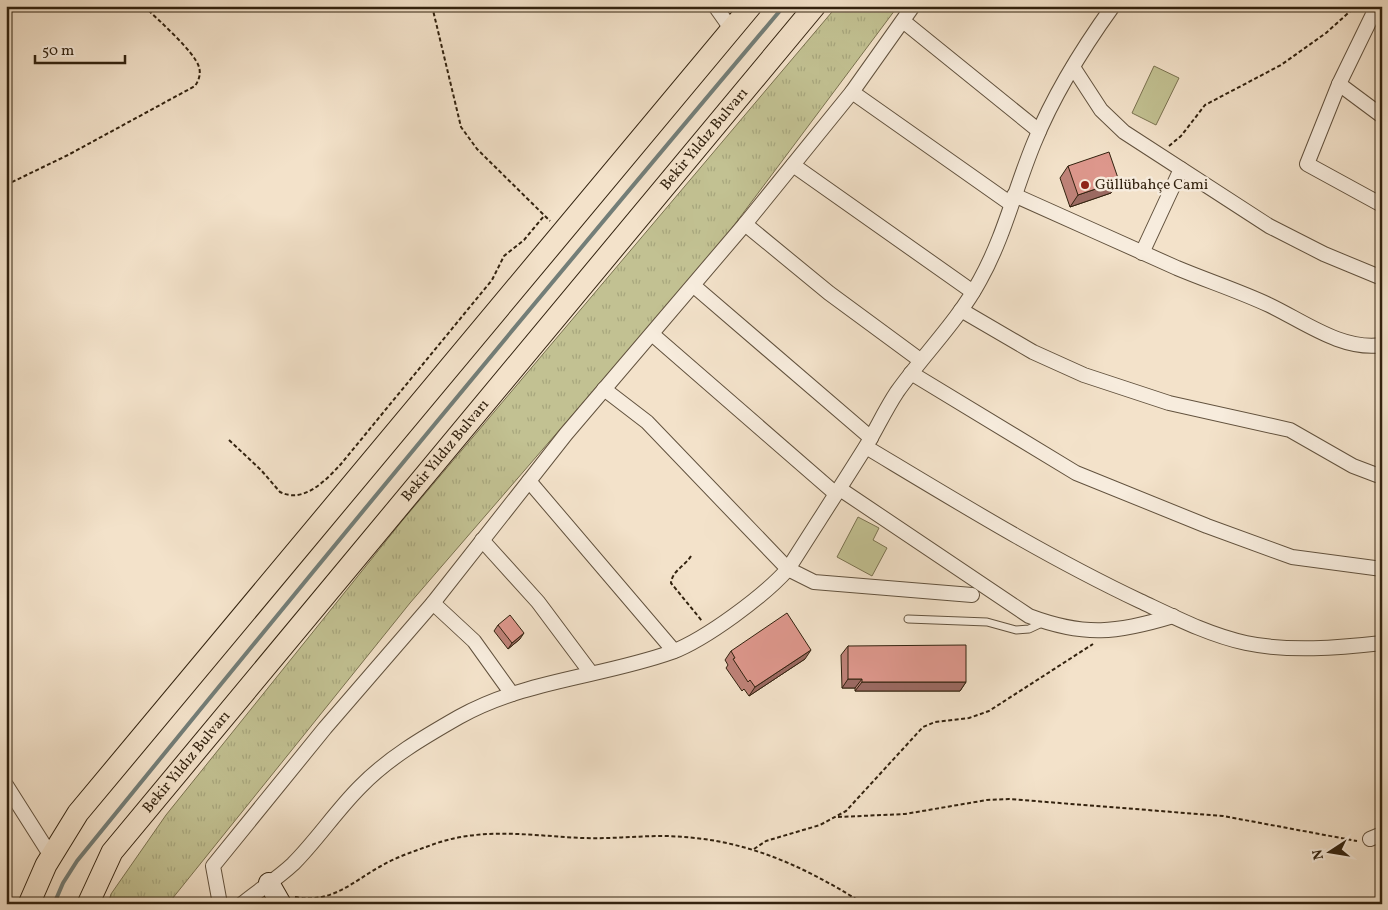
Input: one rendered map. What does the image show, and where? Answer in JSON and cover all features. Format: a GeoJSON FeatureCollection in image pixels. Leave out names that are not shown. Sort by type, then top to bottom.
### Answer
{"type":"FeatureCollection","features":[{"type":"Feature","properties":{"kind":"main road"},"geometry":{"type":"LineString","coordinates":[[30,904],[51,856],[84,805],[751,6]]}},
{"type":"Feature","properties":{"kind":"main road","name":"Bekir Yıldız Bulvarı"},"geometry":{"type":"LineString","coordinates":[[88,904],[112,852],[815,6]]}},
{"type":"Feature","properties":{"kind":"street"},"geometry":{"type":"LineString","coordinates":[[715,6],[732,30]]}},
{"type":"Feature","properties":{"kind":"street"},"geometry":{"type":"LineString","coordinates":[[220,904],[213,866],[325,728],[433,603],[604,388],[694,286],[745,224],[852,92],[913,6]]}},
{"type":"Feature","properties":{"kind":"street"},"geometry":{"type":"LineString","coordinates":[[242,904],[306,850],[359,788],[388,762],[460,716],[512,694],[687,646],[767,591],[788,569],[911,373],[973,292],[995,250],[1039,131],[1073,67],[1113,6]]}},
{"type":"Feature","properties":{"kind":"street"},"geometry":{"type":"LineString","coordinates":[[1377,6],[1338,84],[1307,164],[1382,206]]}},
{"type":"Feature","properties":{"kind":"street"},"geometry":{"type":"LineString","coordinates":[[902,21],[1039,131]]}},
{"type":"Feature","properties":{"kind":"street"},"geometry":{"type":"LineString","coordinates":[[1073,67],[1107,118],[1124,132],[1276,229],[1324,254],[1382,278]]}},
{"type":"Feature","properties":{"kind":"street"},"geometry":{"type":"LineString","coordinates":[[1338,84],[1382,116]]}},
{"type":"Feature","properties":{"kind":"street"},"geometry":{"type":"LineString","coordinates":[[852,92],[1012,200],[1269,305],[1327,334],[1372,347],[1382,345]]}},
{"type":"Feature","properties":{"kind":"street"},"geometry":{"type":"LineString","coordinates":[[792,165],[973,292]]}},
{"type":"Feature","properties":{"kind":"street"},"geometry":{"type":"LineString","coordinates":[[1142,253],[1181,169]]}},
{"type":"Feature","properties":{"kind":"street"},"geometry":{"type":"LineString","coordinates":[[745,224],[829,293],[920,360]]}},
{"type":"Feature","properties":{"kind":"street"},"geometry":{"type":"LineString","coordinates":[[694,286],[868,442],[1018,538],[1115,589],[1219,636],[1261,645],[1332,647],[1382,643]]}},
{"type":"Feature","properties":{"kind":"street"},"geometry":{"type":"LineString","coordinates":[[961,310],[1033,352],[1084,375],[1169,404],[1290,430],[1353,466],[1382,477]]}},
{"type":"Feature","properties":{"kind":"street"},"geometry":{"type":"LineString","coordinates":[[652,334],[838,492],[1029,616],[1044,622],[1076,629],[1111,631],[1134,628],[1173,616]]}},
{"type":"Feature","properties":{"kind":"street"},"geometry":{"type":"LineString","coordinates":[[911,373],[1076,473],[1208,526],[1292,556],[1382,569]]}},
{"type":"Feature","properties":{"kind":"street"},"geometry":{"type":"LineString","coordinates":[[604,388],[647,422],[788,569],[814,582],[972,595]]}},
{"type":"Feature","properties":{"kind":"street"},"geometry":{"type":"LineString","coordinates":[[529,481],[674,651]]}},
{"type":"Feature","properties":{"kind":"street"},"geometry":{"type":"LineString","coordinates":[[482,540],[538,602],[591,673]]}},
{"type":"Feature","properties":{"kind":"street"},"geometry":{"type":"LineString","coordinates":[[433,603],[474,642],[512,694]]}},
{"type":"Feature","properties":{"kind":"street"},"geometry":{"type":"LineString","coordinates":[[6,785],[51,856]]}},
{"type":"Feature","properties":{"kind":"street"},"geometry":{"type":"LineString","coordinates":[[269,883],[288,900]]}},
{"type":"Feature","properties":{"kind":"lane"},"geometry":{"type":"LineString","coordinates":[[908,619],[988,622],[1016,630],[1029,629],[1044,622]]}},
{"type":"Feature","properties":{"kind":"path"},"geometry":{"type":"LineString","coordinates":[[6,185],[68,155],[195,86],[200,78],[198,65],[185,48],[144,6]]}},
{"type":"Feature","properties":{"kind":"path"},"geometry":{"type":"LineString","coordinates":[[229,440],[261,470],[280,492],[295,495],[317,487],[341,464],[492,280],[504,256],[524,240],[544,216],[476,149],[461,127],[432,6]]}},
{"type":"Feature","properties":{"kind":"path"},"geometry":{"type":"LineString","coordinates":[[1155,152],[1176,141],[1205,105],[1281,65],[1326,33],[1356,6]]}},
{"type":"Feature","properties":{"kind":"path"},"geometry":{"type":"LineString","coordinates":[[691,556],[673,574],[671,583],[710,630]]}},
{"type":"Feature","properties":{"kind":"path"},"geometry":{"type":"LineString","coordinates":[[754,850],[766,841],[820,826],[854,805],[923,727],[935,722],[969,718],[989,711],[1111,631]]}},
{"type":"Feature","properties":{"kind":"path"},"geometry":{"type":"LineString","coordinates":[[838,816],[905,814],[987,800],[1009,799],[1223,816],[1343,839],[1376,836]]}},
{"type":"Feature","properties":{"kind":"path"},"geometry":{"type":"LineString","coordinates":[[288,900],[332,896],[396,858],[456,838],[487,833],[586,838],[689,838],[725,842],[754,850],[811,872],[864,904]]}},
{"type":"Feature","properties":{"kind":"green space"},"geometry":{"type":"Polygon","coordinates":[[[837,6],[898,6],[720,244],[410,603],[168,904],[108,904],[111,894],[166,815],[402,521],[837,6]]]}},
{"type":"Feature","properties":{"kind":"green space"},"geometry":{"type":"Polygon","coordinates":[[[1154,66],[1179,78],[1156,125],[1132,113],[1154,66]]]}},
{"type":"Feature","properties":{"kind":"green space"},"geometry":{"type":"Polygon","coordinates":[[[858,517],[879,528],[873,540],[887,548],[872,576],[837,557],[858,517]]]}},
{"type":"Feature","properties":{"kind":"building"},"geometry":{"type":"Polygon","coordinates":[[[1109,152],[1119,181],[1078,195],[1068,166],[1109,152]]]}},
{"type":"Feature","properties":{"kind":"building"},"geometry":{"type":"Polygon","coordinates":[[[787,613],[811,650],[755,687],[750,680],[748,682],[733,659],[735,658],[731,651],[787,613]]]}},
{"type":"Feature","properties":{"kind":"building"},"geometry":{"type":"Polygon","coordinates":[[[510,615],[524,633],[512,643],[498,625],[510,615]]]}},
{"type":"Feature","properties":{"kind":"building"},"geometry":{"type":"Polygon","coordinates":[[[966,645],[966,682],[862,682],[862,679],[848,679],[848,646],[966,645]]]}},
{"type":"Feature","properties":{"kind":"waterway"},"geometry":{"type":"LineString","coordinates":[[54,904],[63,883],[77,861],[428,432],[784,6]]}},
{"type":"Feature","properties":{"kind":"place","name":"Güllübahçe Cami"},"geometry":{"type":"Point","coordinates":[1085,185]}}]}
